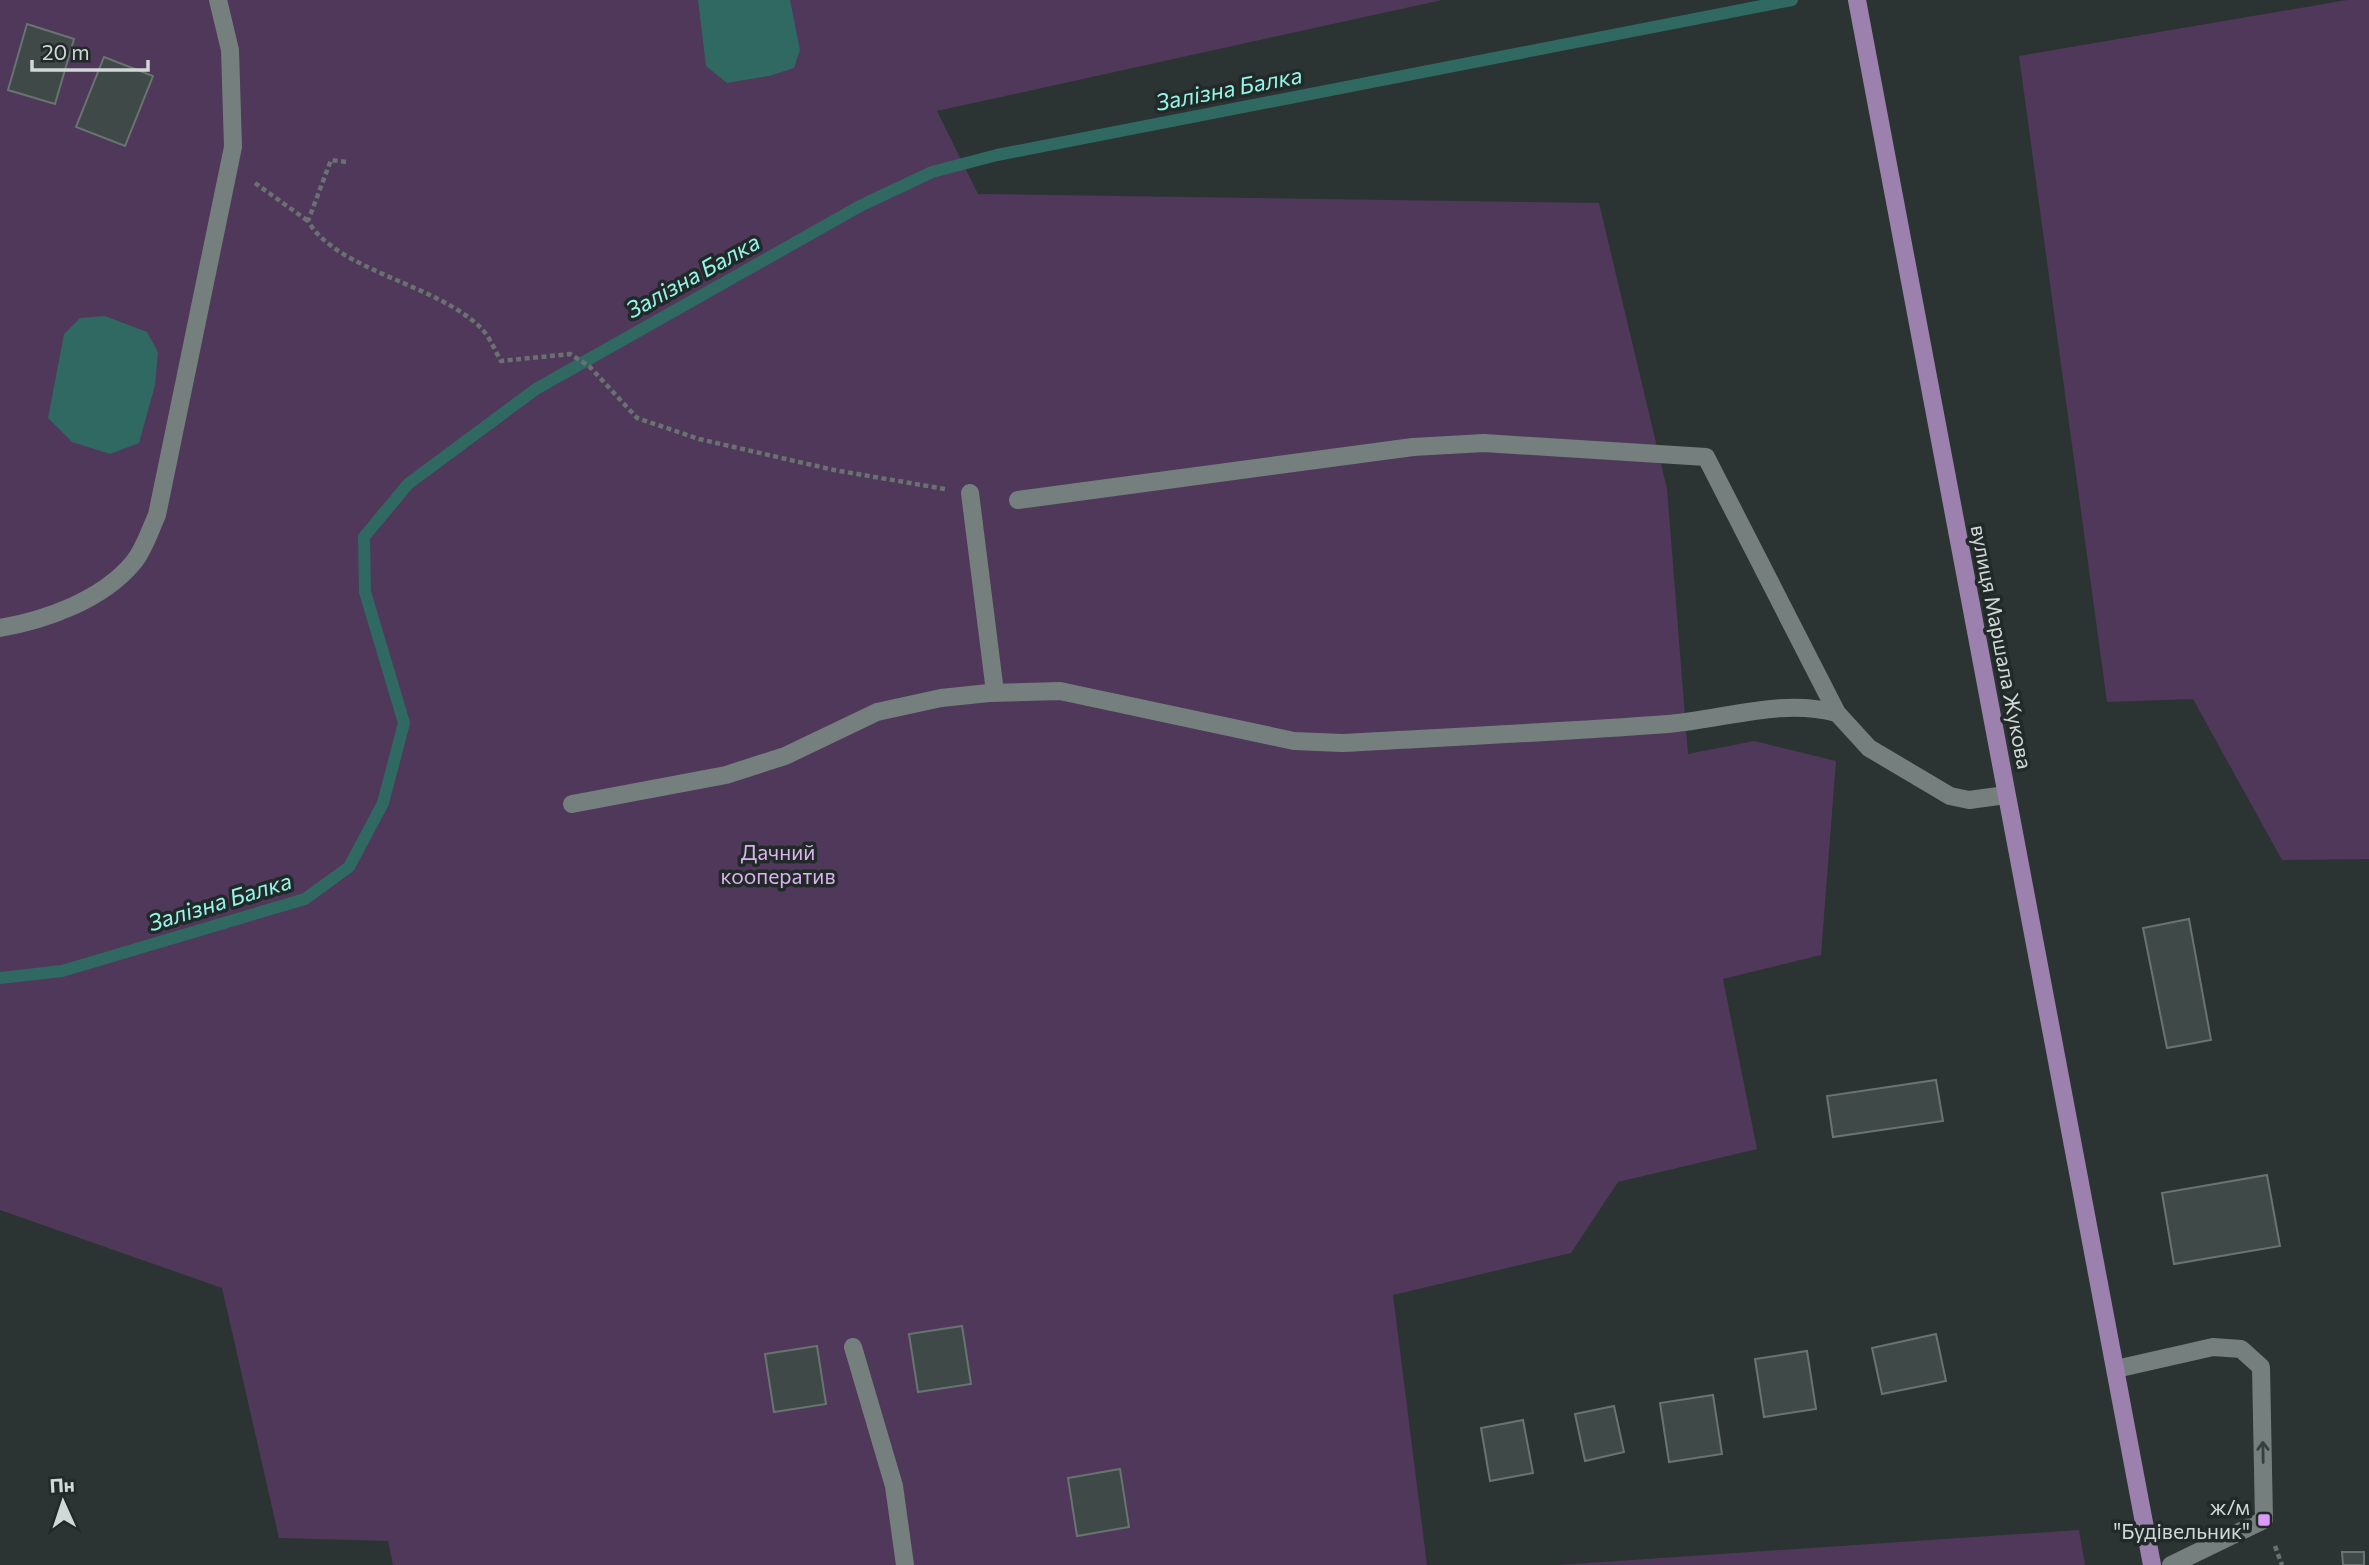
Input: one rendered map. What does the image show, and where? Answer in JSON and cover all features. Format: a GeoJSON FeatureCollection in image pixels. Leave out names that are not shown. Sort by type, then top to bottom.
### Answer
{"type":"FeatureCollection","features":[{"type":"Feature","properties":{"kind":"main road","name":"вулиця Маршала Жукова"},"geometry":{"type":"LineString","coordinates":[[1857,0],[2152,1565]]}},
{"type":"Feature","properties":{"kind":"street"},"geometry":{"type":"LineString","coordinates":[[0,628],[72,607],[110,584],[135,562],[158,515],[233,147],[230,50],[218,0]]}},
{"type":"Feature","properties":{"kind":"street"},"geometry":{"type":"LineString","coordinates":[[1018,500],[1413,447],[1484,443],[1706,457],[1837,713],[1869,748],[1950,796],[1969,800],[2006,795]]}},
{"type":"Feature","properties":{"kind":"street"},"geometry":{"type":"LineString","coordinates":[[970,493],[995,692]]}},
{"type":"Feature","properties":{"kind":"street"},"geometry":{"type":"LineString","coordinates":[[572,804],[726,775],[785,756],[877,712],[941,698],[995,692],[1060,691],[1294,741],[1342,743],[1669,723],[1786,706],[1809,705],[1837,713]]}},
{"type":"Feature","properties":{"kind":"street"},"geometry":{"type":"LineString","coordinates":[[853,1347],[894,1486],[905,1565]]}},
{"type":"Feature","properties":{"kind":"street"},"geometry":{"type":"LineString","coordinates":[[2116,1369],[2213,1347],[2241,1349],[2261,1367],[2264,1520],[2171,1565]]}},
{"type":"Feature","properties":{"kind":"path"},"geometry":{"type":"LineString","coordinates":[[308,220],[331,160],[346,162]]}},
{"type":"Feature","properties":{"kind":"path"},"geometry":{"type":"LineString","coordinates":[[229,169],[256,183],[308,220],[318,237],[358,261],[438,298],[482,329],[501,361],[570,354],[589,366],[637,418],[699,439],[834,470],[970,493]]}},
{"type":"Feature","properties":{"kind":"green space","name":"Дачний кооператив"},"geometry":{"type":"Polygon","coordinates":[[[0,0],[1442,0],[937,111],[978,194],[1599,203],[1667,489],[1688,754],[1754,741],[1836,761],[1821,955],[1723,979],[1757,1149],[1618,1182],[1571,1253],[1393,1295],[1427,1565],[393,1565],[388,1541],[279,1538],[222,1288],[0,1210],[0,0]]]}},
{"type":"Feature","properties":{"kind":"green space"},"geometry":{"type":"Polygon","coordinates":[[[2347,0],[2369,0],[2369,859],[2282,860],[2193,699],[2107,702],[2019,56],[2347,0]]]}},
{"type":"Feature","properties":{"kind":"green space"},"geometry":{"type":"Polygon","coordinates":[[[2079,1530],[2085,1565],[1558,1565],[2079,1530]]]}},
{"type":"Feature","properties":{"kind":"shaded area"},"geometry":{"type":"Polygon","coordinates":[[[698,0],[790,0],[800,50],[794,68],[769,76],[727,83],[706,66],[698,0]]]}},
{"type":"Feature","properties":{"kind":"shaded area"},"geometry":{"type":"Polygon","coordinates":[[[105,316],[147,332],[158,352],[155,385],[139,443],[110,454],[72,442],[48,418],[64,334],[80,318],[105,316]]]}},
{"type":"Feature","properties":{"kind":"building"},"geometry":{"type":"Polygon","coordinates":[[[27,24],[74,39],[55,104],[8,90],[27,24]]]}},
{"type":"Feature","properties":{"kind":"building"},"geometry":{"type":"Polygon","coordinates":[[[104,57],[153,76],[125,146],[76,127],[104,57]]]}},
{"type":"Feature","properties":{"kind":"building"},"geometry":{"type":"Polygon","coordinates":[[[2189,919],[2211,1040],[2167,1048],[2143,928],[2189,919]]]}},
{"type":"Feature","properties":{"kind":"building"},"geometry":{"type":"Polygon","coordinates":[[[1936,1080],[1943,1121],[1833,1137],[1827,1096],[1936,1080]]]}},
{"type":"Feature","properties":{"kind":"building"},"geometry":{"type":"Polygon","coordinates":[[[2267,1175],[2280,1246],[2174,1264],[2162,1193],[2267,1175]]]}},
{"type":"Feature","properties":{"kind":"building"},"geometry":{"type":"Polygon","coordinates":[[[962,1326],[971,1384],[918,1392],[909,1334],[962,1326]]]}},
{"type":"Feature","properties":{"kind":"building"},"geometry":{"type":"Polygon","coordinates":[[[1936,1334],[1946,1381],[1882,1394],[1872,1348],[1936,1334]]]}},
{"type":"Feature","properties":{"kind":"building"},"geometry":{"type":"Polygon","coordinates":[[[817,1346],[826,1404],[774,1412],[765,1354],[817,1346]]]}},
{"type":"Feature","properties":{"kind":"building"},"geometry":{"type":"Polygon","coordinates":[[[1807,1351],[1816,1409],[1764,1417],[1755,1359],[1807,1351]]]}},
{"type":"Feature","properties":{"kind":"building"},"geometry":{"type":"Polygon","coordinates":[[[1713,1395],[1722,1454],[1669,1462],[1660,1403],[1713,1395]]]}},
{"type":"Feature","properties":{"kind":"building"},"geometry":{"type":"Polygon","coordinates":[[[1614,1406],[1624,1452],[1585,1461],[1575,1414],[1614,1406]]]}},
{"type":"Feature","properties":{"kind":"building"},"geometry":{"type":"Polygon","coordinates":[[[1523,1420],[1533,1473],[1490,1481],[1481,1428],[1523,1420]]]}},
{"type":"Feature","properties":{"kind":"building"},"geometry":{"type":"Polygon","coordinates":[[[1120,1469],[1129,1527],[1077,1536],[1068,1478],[1120,1469]]]}},
{"type":"Feature","properties":{"kind":"building"},"geometry":{"type":"Polygon","coordinates":[[[2342,1552],[2364,1552],[2364,1565],[2343,1565],[2342,1552]]]}},
{"type":"Feature","properties":{"kind":"waterway","name":"Залізна Балка"},"geometry":{"type":"LineString","coordinates":[[0,978],[62,971],[305,899],[349,867],[383,803],[404,723],[365,592],[364,537],[408,484],[536,389],[860,206],[932,172],[997,155],[1792,0]]}},
{"type":"Feature","properties":{"kind":"place","name":"ж/м \"Будівельник\""},"geometry":{"type":"Point","coordinates":[2264,1520]}}]}
